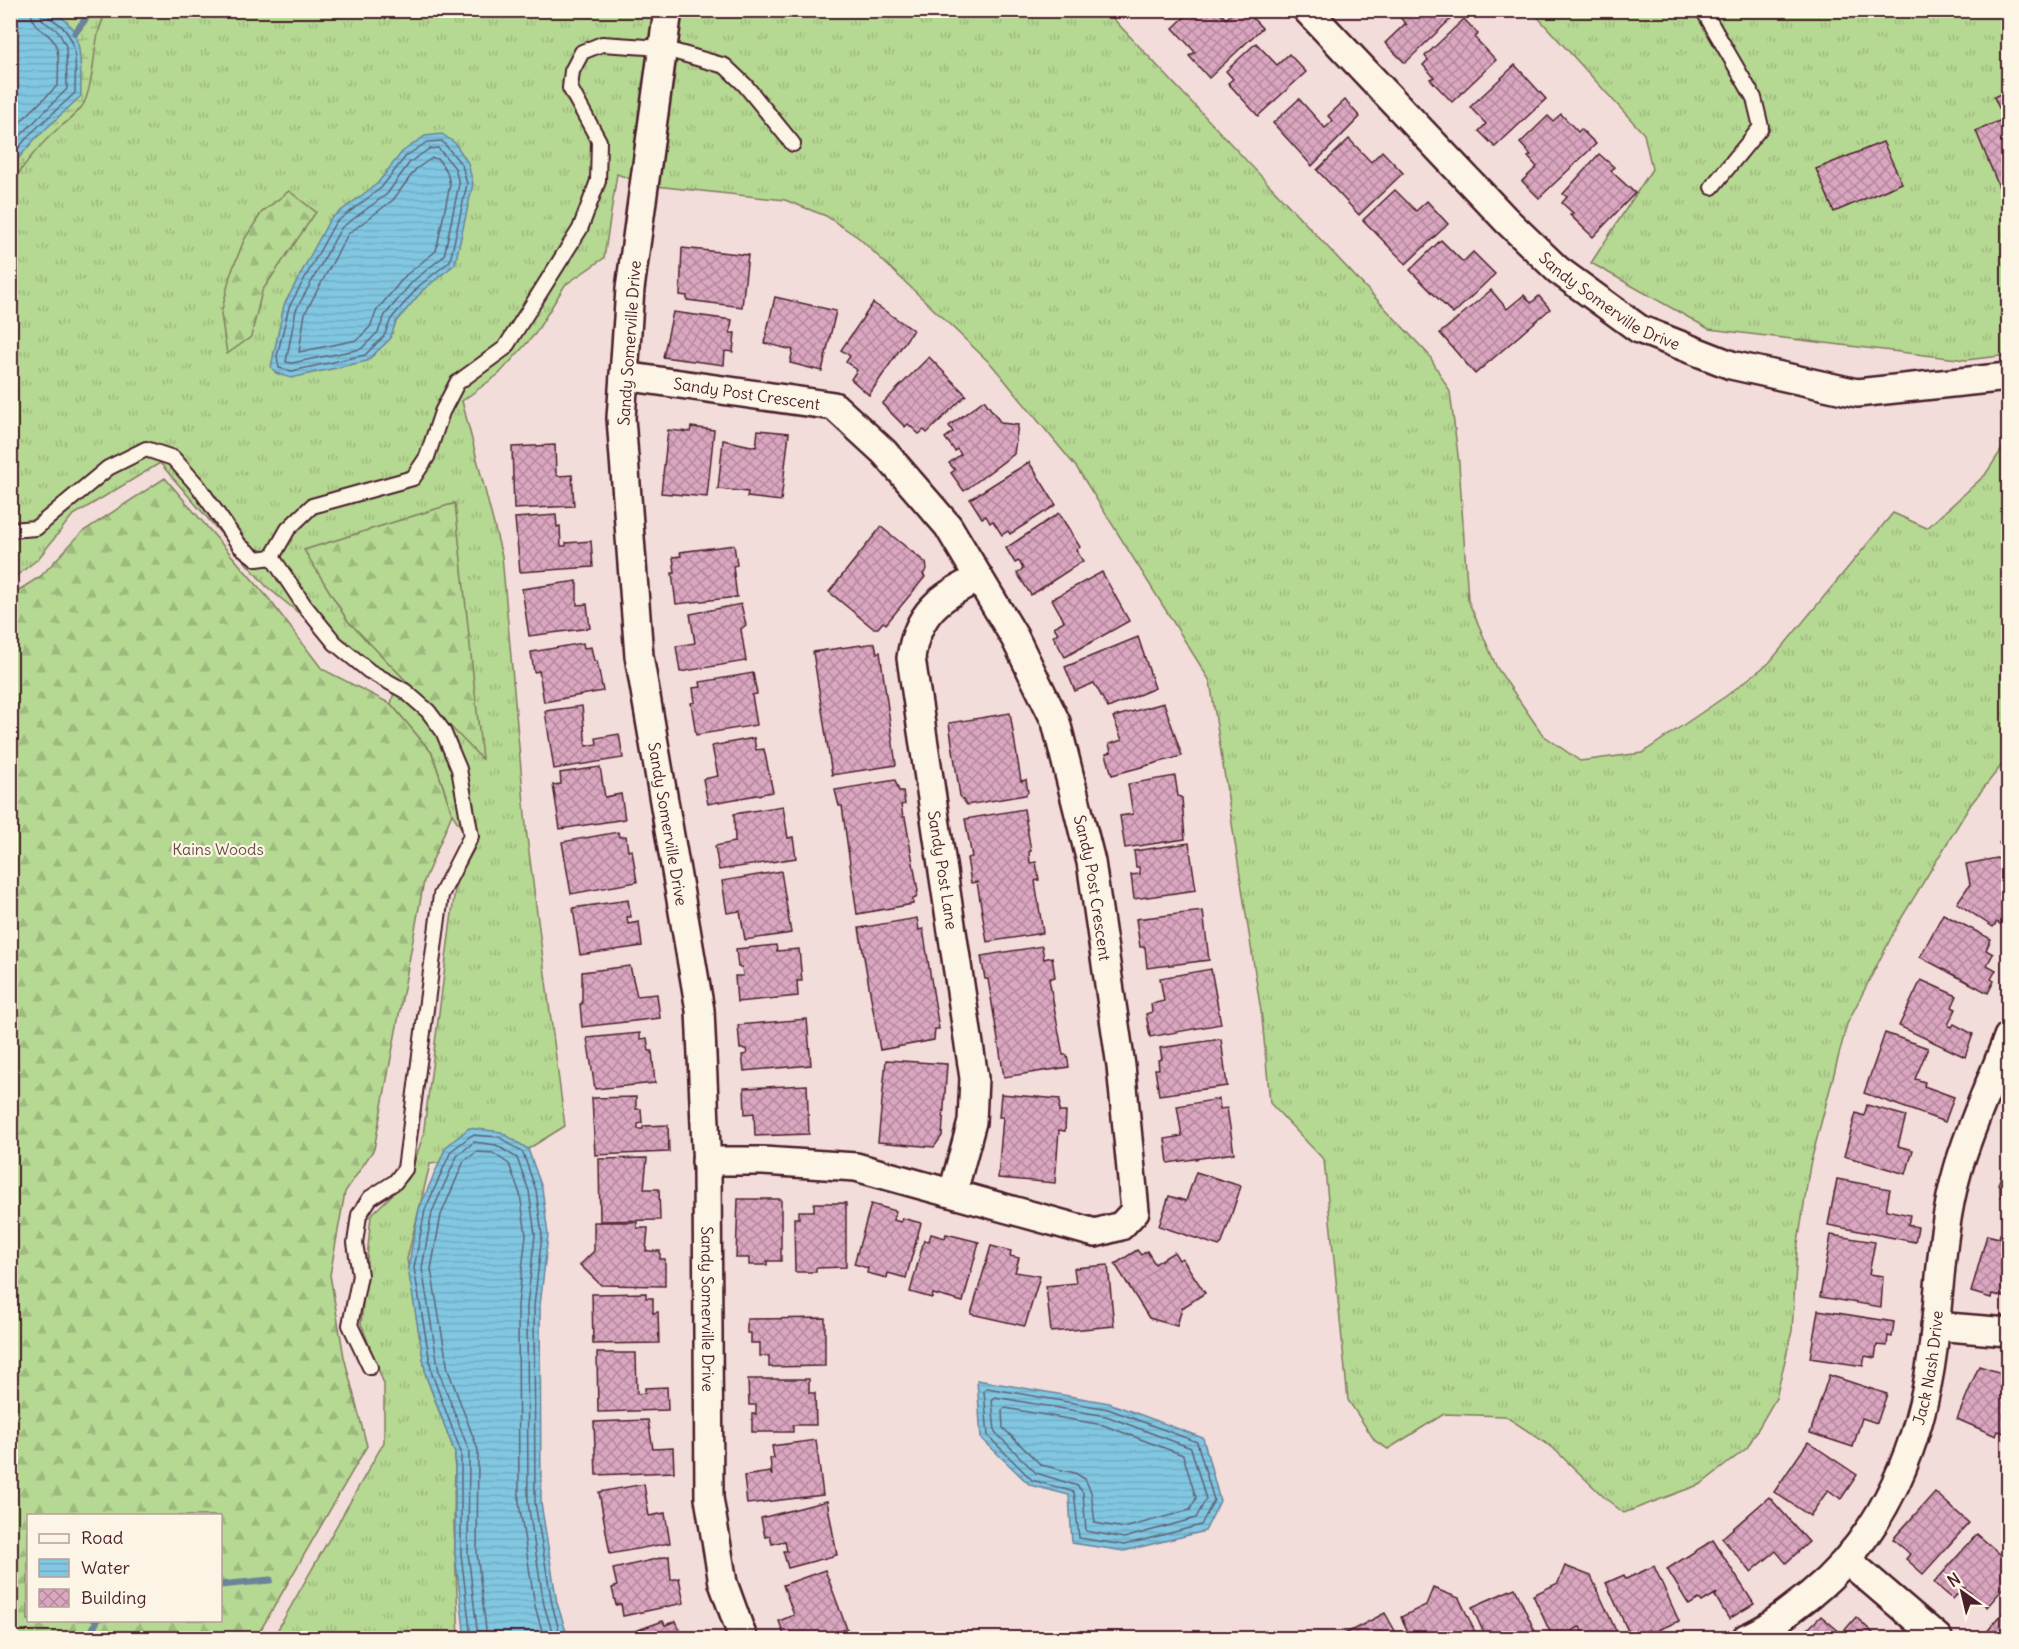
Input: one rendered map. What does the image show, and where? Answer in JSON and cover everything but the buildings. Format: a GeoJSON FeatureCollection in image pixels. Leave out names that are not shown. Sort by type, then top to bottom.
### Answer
{"type":"FeatureCollection","features":[{"type":"Feature","properties":{"kind":"street","name":"Sandy Somerville Drive"},"geometry":{"type":"LineString","coordinates":[[668,10],[630,289],[621,418],[639,656],[700,1010],[706,1161],[708,1498],[723,1583],[743,1638]]}},
{"type":"Feature","properties":{"kind":"street","name":"Sandy Somerville Drive"},"geometry":{"type":"LineString","coordinates":[[1307,10],[1506,220],[1558,270],[1639,329],[1731,365],[1857,393],[2008,376]]}},
{"type":"Feature","properties":{"kind":"street","name":"Sandy Post Crescent"},"geometry":{"type":"LineString","coordinates":[[624,376],[834,406],[884,452],[948,526],[1015,638],[1056,722],[1089,851],[1121,1066],[1135,1211],[1121,1226],[1095,1233],[856,1167],[764,1161],[706,1161]]}},
{"type":"Feature","properties":{"kind":"street","name":"Sandy Post Lane"},"geometry":{"type":"LineString","coordinates":[[953,1192],[972,1122],[974,1078],[911,658],[917,628],[927,612],[960,587],[979,578]]}},
{"type":"Feature","properties":{"kind":"street","name":"Jack Nash Drive"},"geometry":{"type":"LineString","coordinates":[[1746,1638],[1773,1624],[1835,1574],[1884,1509],[1913,1442],[1933,1351],[1939,1277],[1958,1170],[2008,1037]]}},
{"type":"Feature","properties":{"kind":"street"},"geometry":{"type":"LineString","coordinates":[[1935,1326],[2008,1332]]}},
{"type":"Feature","properties":{"kind":"street"},"geometry":{"type":"LineString","coordinates":[[1847,1560],[1938,1638]]}},
{"type":"Feature","properties":{"kind":"lane"},"geometry":{"type":"LineString","coordinates":[[1703,10],[1754,98],[1761,127],[1712,187]]}},
{"type":"Feature","properties":{"kind":"lane"},"geometry":{"type":"LineString","coordinates":[[272,557],[288,529],[312,506],[413,478],[427,457],[442,412],[456,383],[505,348],[580,229],[598,181],[598,141],[570,88],[572,71],[582,52],[602,44],[662,48],[725,66],[745,85],[794,144]]}},
{"type":"Feature","properties":{"kind":"lane"},"geometry":{"type":"LineString","coordinates":[[10,530],[36,528],[108,468],[146,449],[172,458],[198,486],[240,546],[257,559],[272,557]]}},
{"type":"Feature","properties":{"kind":"lane"},"geometry":{"type":"LineString","coordinates":[[272,557],[304,605],[335,643],[369,671],[405,691],[428,711],[443,731],[459,769],[471,836],[441,895],[405,1169],[395,1182],[370,1198],[359,1215],[355,1243],[360,1275],[350,1325],[370,1367]]}},
{"type":"Feature","properties":{"kind":"green space"},"geometry":{"type":"Polygon","coordinates":[[[11,11],[1106,11],[1429,355],[1450,392],[1459,463],[1468,600],[1497,668],[1543,735],[1580,761],[1642,753],[1726,696],[1769,663],[1893,513],[1927,528],[1985,475],[2008,440],[2008,757],[1971,804],[1899,922],[1847,1024],[1810,1165],[1797,1250],[1792,1331],[1776,1398],[1747,1448],[1701,1484],[1624,1513],[1606,1499],[1552,1447],[1505,1416],[1444,1414],[1388,1449],[1375,1441],[1348,1400],[1324,1160],[1270,1103],[1262,1018],[1210,681],[1077,468],[992,365],[859,238],[826,216],[785,200],[646,185],[617,174],[604,258],[565,285],[535,334],[499,374],[462,401],[502,556],[527,837],[565,1126],[528,1149],[430,1164],[407,1259],[426,1376],[455,1453],[454,1528],[459,1638],[273,1638],[384,1442],[384,1384],[361,1324],[371,1215],[409,1178],[423,1136],[456,882],[475,848],[452,814],[432,753],[391,704],[394,692],[266,586],[160,463],[72,516],[38,559],[11,580],[11,11]]]}},
{"type":"Feature","properties":{"kind":"green space"},"geometry":{"type":"Polygon","coordinates":[[[11,11],[107,11],[98,32],[89,90],[83,105],[41,146],[11,184],[11,11]]]}},
{"type":"Feature","properties":{"kind":"green space"},"geometry":{"type":"Polygon","coordinates":[[[1532,11],[2008,11],[2008,355],[1966,360],[1709,329],[1591,263],[1652,169],[1644,134],[1532,11]]]}},
{"type":"Feature","properties":{"kind":"green space"},"geometry":{"type":"Polygon","coordinates":[[[289,191],[316,212],[262,291],[251,337],[227,354],[221,314],[230,276],[244,240],[262,212],[289,191]]]}},
{"type":"Feature","properties":{"kind":"green space","name":"Kains Woods"},"geometry":{"type":"Polygon","coordinates":[[[165,478],[269,599],[322,669],[391,704],[432,753],[452,814],[424,881],[374,1149],[345,1192],[330,1275],[344,1357],[367,1446],[256,1638],[11,1638],[11,595],[41,576],[82,532],[165,478]]]}},
{"type":"Feature","properties":{"kind":"green space"},"geometry":{"type":"Polygon","coordinates":[[[455,503],[482,759],[347,620],[304,550],[455,503]]]}},
{"type":"Feature","properties":{"kind":"water"},"geometry":{"type":"Polygon","coordinates":[[[50,11],[62,17],[70,25],[79,46],[81,96],[35,139],[11,167],[10,12],[50,11]]]}},
{"type":"Feature","properties":{"kind":"water"},"geometry":{"type":"Polygon","coordinates":[[[442,134],[455,143],[468,163],[473,184],[455,264],[423,290],[396,322],[390,339],[367,361],[291,378],[276,373],[271,367],[284,305],[330,219],[377,184],[402,152],[425,136],[442,134]]]}},
{"type":"Feature","properties":{"kind":"water"},"geometry":{"type":"Polygon","coordinates":[[[469,1128],[501,1132],[528,1149],[542,1188],[548,1235],[540,1306],[541,1503],[557,1603],[568,1638],[465,1638],[455,1554],[455,1453],[426,1376],[408,1268],[419,1209],[446,1147],[469,1128]]]}},
{"type":"Feature","properties":{"kind":"water"},"geometry":{"type":"Polygon","coordinates":[[[977,1380],[1109,1403],[1203,1438],[1220,1501],[1205,1531],[1124,1551],[1072,1543],[1069,1495],[1030,1485],[981,1438],[977,1380]]]}},
{"type":"Feature","properties":{"kind":"waterway"},"geometry":{"type":"LineString","coordinates":[[75,33],[92,10]]}},
{"type":"Feature","properties":{"kind":"waterway"},"geometry":{"type":"LineString","coordinates":[[222,1585],[270,1580]]}},
{"type":"Feature","properties":{"kind":"waterway"},"geometry":{"type":"LineString","coordinates":[[89,1638],[96,1622]]}}]}
